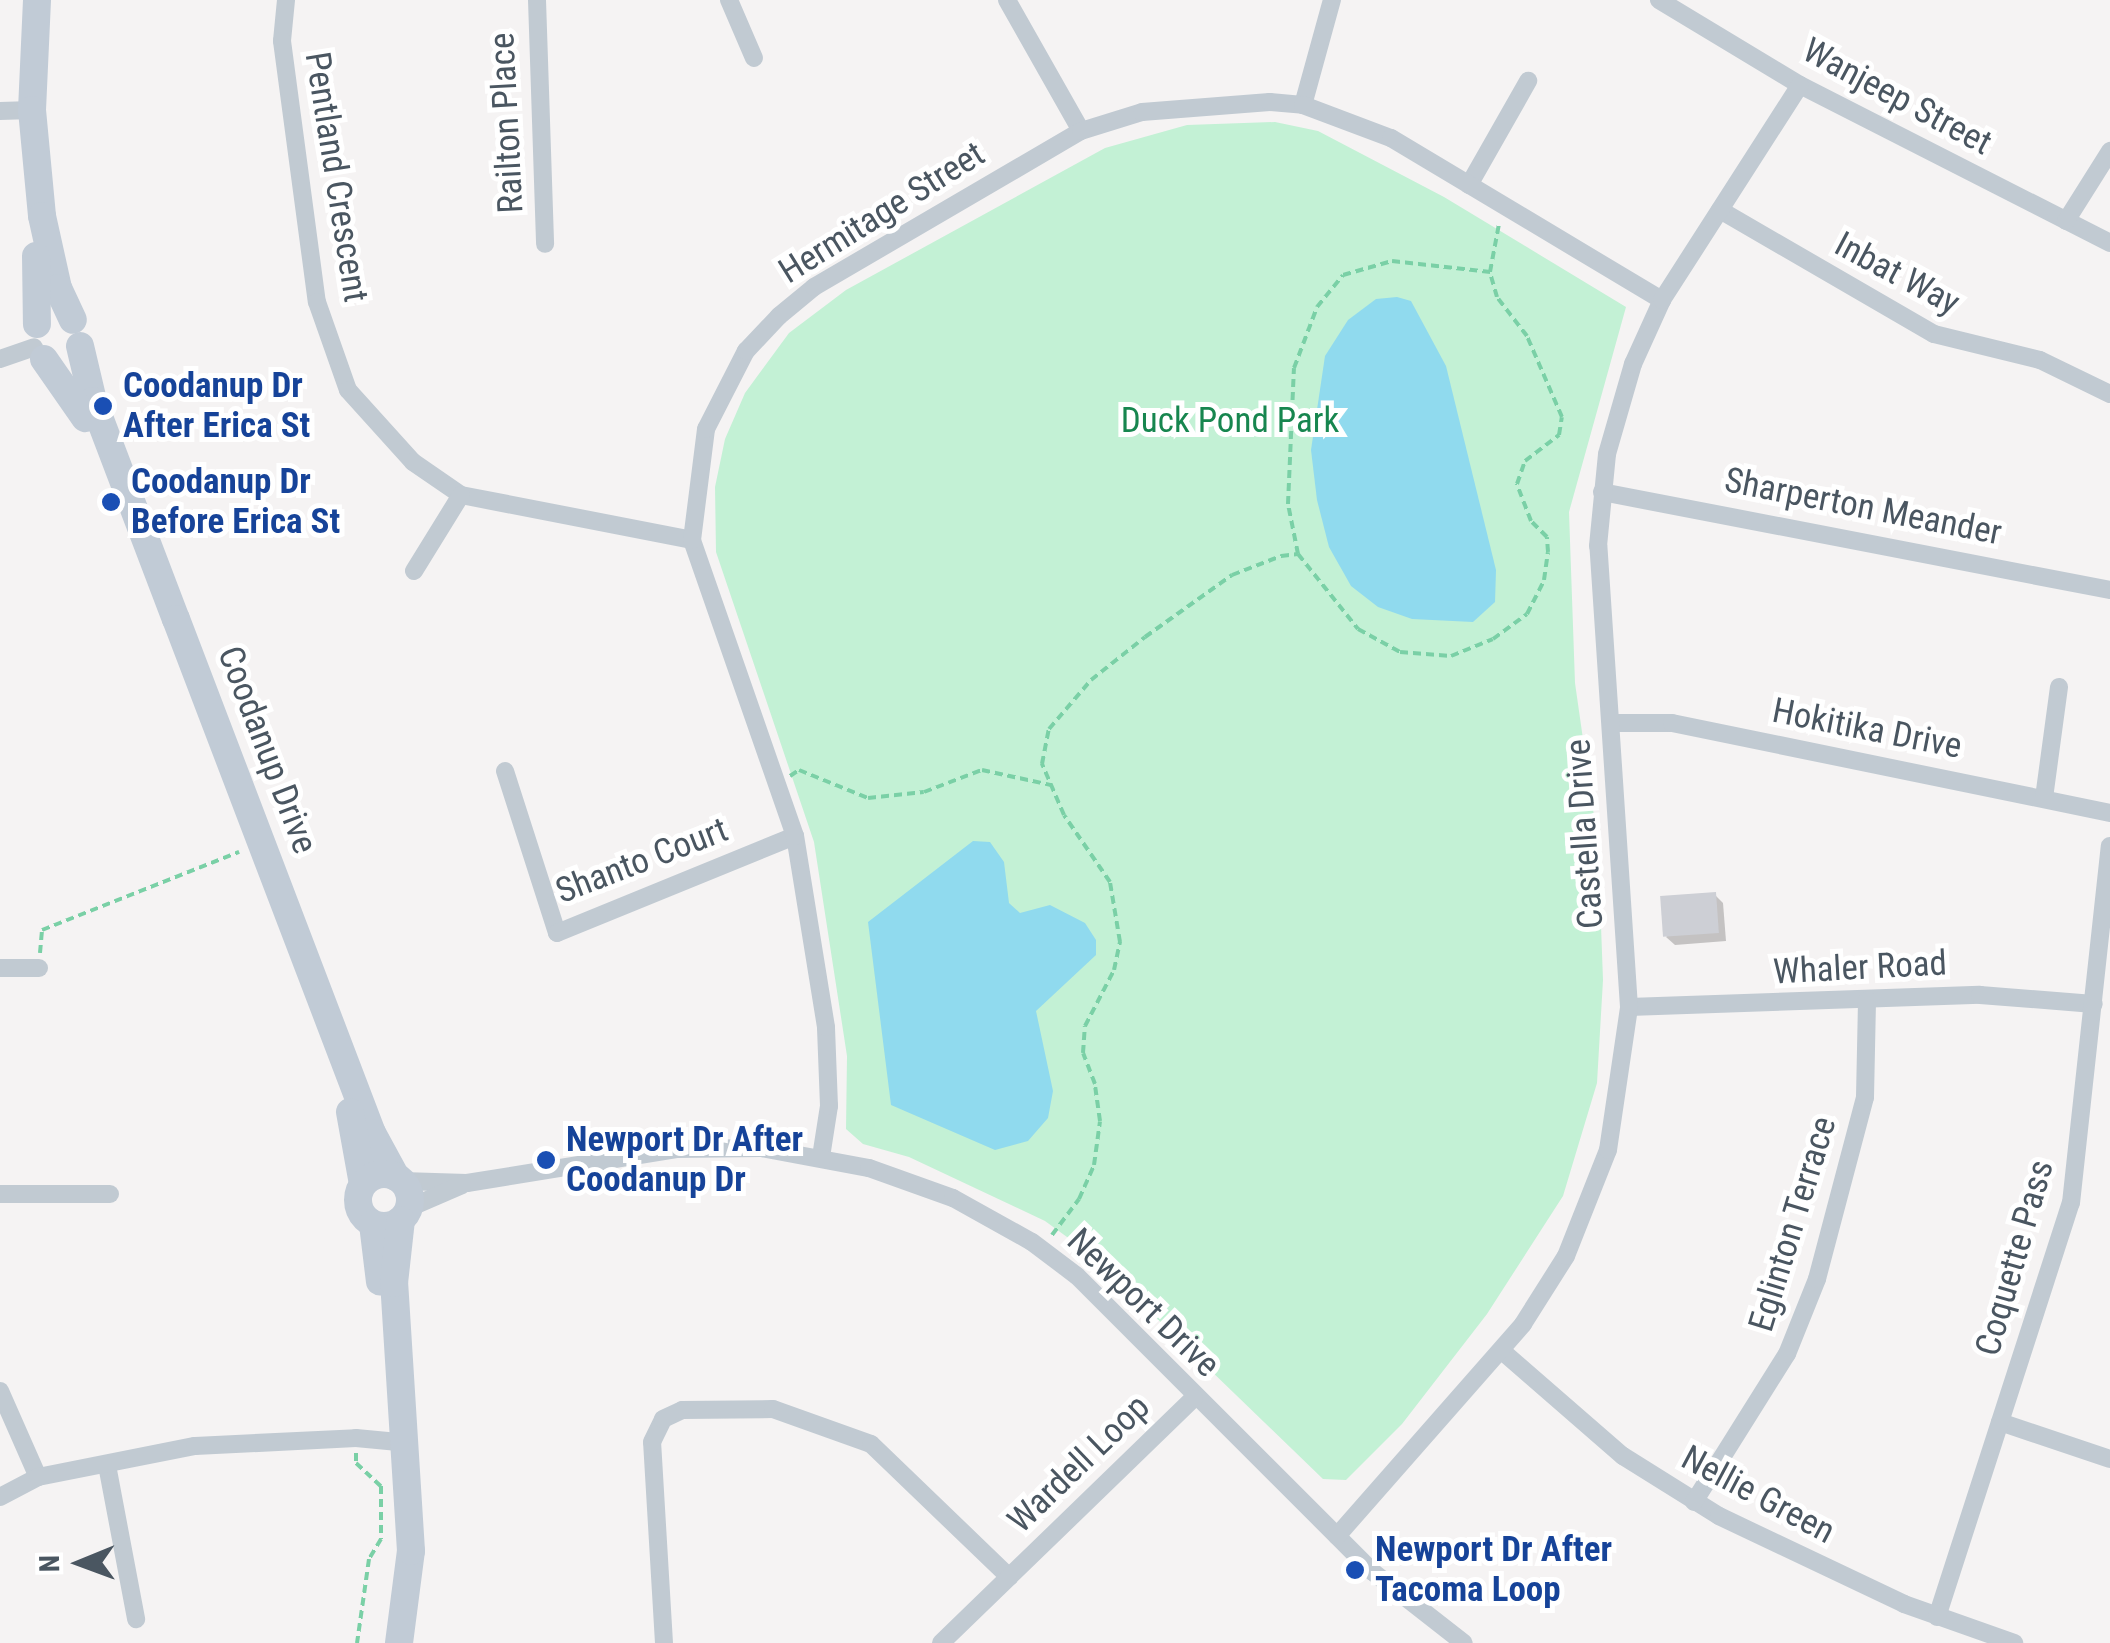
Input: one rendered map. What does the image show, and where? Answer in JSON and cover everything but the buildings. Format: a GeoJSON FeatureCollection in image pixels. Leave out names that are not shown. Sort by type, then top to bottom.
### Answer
{"type":"FeatureCollection","features":[{"type":"Feature","properties":{"kind":"main road","name":"Coodanup Drive"},"geometry":{"type":"LineString","coordinates":[[24,0],[18,110],[40,288],[39,343],[82,410],[342,1087],[363,1184],[359,1206],[396,1202]]}},
{"type":"Feature","properties":{"kind":"main road","name":"Coodanup Drive"},"geometry":{"type":"LineString","coordinates":[[37,0],[18,110],[50,259],[77,333],[93,401],[396,1202],[401,1442],[397,1536],[386,1643]]}},
{"type":"Feature","properties":{"kind":"main road"},"geometry":{"type":"LineString","coordinates":[[50,315],[77,333],[67,361],[39,343],[50,315]]}},
{"type":"Feature","properties":{"kind":"main road"},"geometry":{"type":"LineString","coordinates":[[363,1184],[382,1174],[396,1202]]}},
{"type":"Feature","properties":{"kind":"main road","name":"Coodanup Drive"},"geometry":{"type":"LineString","coordinates":[[400,1643],[411,1550],[401,1442]]}},
{"type":"Feature","properties":{"kind":"street","name":"Pentland Crescent"},"geometry":{"type":"LineString","coordinates":[[286,0],[282,41],[317,302],[348,390],[414,462],[462,495],[692,540]]}},
{"type":"Feature","properties":{"kind":"street","name":"Railton Place"},"geometry":{"type":"LineString","coordinates":[[537,0],[545,244]]}},
{"type":"Feature","properties":{"kind":"street"},"geometry":{"type":"LineString","coordinates":[[729,0],[754,58]]}},
{"type":"Feature","properties":{"kind":"street"},"geometry":{"type":"LineString","coordinates":[[1007,0],[1081,132]]}},
{"type":"Feature","properties":{"kind":"street"},"geometry":{"type":"LineString","coordinates":[[1303,104],[1332,0]]}},
{"type":"Feature","properties":{"kind":"street","name":"Wanjeep Street"},"geometry":{"type":"LineString","coordinates":[[1660,0],[1800,85],[2110,243]]}},
{"type":"Feature","properties":{"kind":"street"},"geometry":{"type":"LineString","coordinates":[[1470,185],[1528,81]]}},
{"type":"Feature","properties":{"kind":"street","name":"Castella Drive"},"geometry":{"type":"LineString","coordinates":[[1336,1536],[1502,1352],[1546,1290],[1590,1203],[1616,1112],[1630,1007],[1598,546],[1614,420],[1662,300],[1800,85]]}},
{"type":"Feature","properties":{"kind":"street","name":"Hermitage Street"},"geometry":{"type":"LineString","coordinates":[[822,1157],[829,1106],[826,1027],[794,836],[692,540],[706,429],[746,351],[768,328],[814,287],[1081,132],[1142,112],[1303,104],[1391,138],[1662,300]]}},
{"type":"Feature","properties":{"kind":"street"},"geometry":{"type":"LineString","coordinates":[[2066,221],[2110,151]]}},
{"type":"Feature","properties":{"kind":"street","name":"Inbat Way"},"geometry":{"type":"LineString","coordinates":[[1720,210],[1934,334],[2040,360],[2110,394]]}},
{"type":"Feature","properties":{"kind":"street"},"geometry":{"type":"LineString","coordinates":[[0,359],[39,343]]}},
{"type":"Feature","properties":{"kind":"street","name":"Sharperton Meander"},"geometry":{"type":"LineString","coordinates":[[1602,492],[2110,590]]}},
{"type":"Feature","properties":{"kind":"street"},"geometry":{"type":"LineString","coordinates":[[414,571],[462,495]]}},
{"type":"Feature","properties":{"kind":"street"},"geometry":{"type":"LineString","coordinates":[[2044,798],[2059,687]]}},
{"type":"Feature","properties":{"kind":"street","name":"Hokitika Drive"},"geometry":{"type":"LineString","coordinates":[[1611,723],[1672,723],[2110,813]]}},
{"type":"Feature","properties":{"kind":"street","name":"Shanto Court"},"geometry":{"type":"LineString","coordinates":[[505,771],[557,933],[794,836]]}},
{"type":"Feature","properties":{"kind":"street","name":"Coquette Pass"},"geometry":{"type":"LineString","coordinates":[[1937,1617],[2071,1203],[2110,846]]}},
{"type":"Feature","properties":{"kind":"street"},"geometry":{"type":"LineString","coordinates":[[0,968],[40,968]]}},
{"type":"Feature","properties":{"kind":"street","name":"Whaler Road"},"geometry":{"type":"LineString","coordinates":[[1630,1007],[1980,995],[2094,1004]]}},
{"type":"Feature","properties":{"kind":"street","name":"Eglinton Terrace"},"geometry":{"type":"LineString","coordinates":[[1694,1502],[1787,1354],[1817,1279],[1865,1097],[1867,1000]]}},
{"type":"Feature","properties":{"kind":"street","name":"Newport Drive"},"geometry":{"type":"LineString","coordinates":[[396,1202],[467,1183],[676,1149],[761,1148],[822,1157],[921,1184],[1032,1242],[1119,1315],[1194,1398],[1336,1536],[1464,1643]]}},
{"type":"Feature","properties":{"kind":"street","name":"Newport Drive"},"geometry":{"type":"LineString","coordinates":[[396,1202],[467,1183]]}},
{"type":"Feature","properties":{"kind":"street"},"geometry":{"type":"LineString","coordinates":[[0,1194],[110,1194]]}},
{"type":"Feature","properties":{"kind":"street","name":"Nellie Green"},"geometry":{"type":"LineString","coordinates":[[1502,1352],[1623,1456],[1694,1502],[1937,1617],[2014,1643]]}},
{"type":"Feature","properties":{"kind":"street"},"geometry":{"type":"LineString","coordinates":[[0,1391],[38,1477]]}},
{"type":"Feature","properties":{"kind":"street","name":"Wardell Loop"},"geometry":{"type":"LineString","coordinates":[[942,1643],[1194,1398]]}},
{"type":"Feature","properties":{"kind":"street","name":"Wardell Loop"},"geometry":{"type":"LineString","coordinates":[[664,1643],[652,1442],[663,1419],[682,1410],[772,1409],[871,1444],[1009,1576]]}},
{"type":"Feature","properties":{"kind":"street"},"geometry":{"type":"LineString","coordinates":[[2000,1422],[2110,1459]]}},
{"type":"Feature","properties":{"kind":"street"},"geometry":{"type":"LineString","coordinates":[[0,1498],[38,1477],[195,1446],[356,1438],[401,1442]]}},
{"type":"Feature","properties":{"kind":"street"},"geometry":{"type":"LineString","coordinates":[[107,1465],[136,1619]]}},
{"type":"Feature","properties":{"kind":"path"},"geometry":{"type":"LineString","coordinates":[[1490,272],[1392,261],[1342,275],[1316,307],[1294,368],[1288,504],[1298,554],[1358,629],[1400,652],[1450,656],[1493,639],[1527,614],[1544,580],[1548,552],[1516,484],[1525,461],[1559,434],[1562,417],[1527,336],[1497,297],[1490,272],[1500,220]]}},
{"type":"Feature","properties":{"kind":"path"},"geometry":{"type":"LineString","coordinates":[[1049,1238],[1079,1200],[1094,1164],[1100,1121],[1096,1084],[1082,1053],[1085,1026],[1114,970],[1120,942],[1110,882],[1042,764],[1049,730],[1090,680],[1232,576],[1298,554]]}},
{"type":"Feature","properties":{"kind":"path"},"geometry":{"type":"LineString","coordinates":[[790,776],[799,770],[868,798],[924,792],[982,770],[1052,785]]}},
{"type":"Feature","properties":{"kind":"path"},"geometry":{"type":"LineString","coordinates":[[40,968],[42,930],[250,848]]}},
{"type":"Feature","properties":{"kind":"path"},"geometry":{"type":"LineString","coordinates":[[356,1438],[356,1463],[381,1486],[380,1538],[369,1559],[357,1643]]}},
{"type":"Feature","properties":{"kind":"green space","name":"Duck Pond Park"},"geometry":{"type":"Polygon","coordinates":[[[1275,122],[1318,131],[1444,197],[1626,307],[1569,512],[1575,683],[1598,844],[1603,980],[1597,1083],[1563,1196],[1487,1314],[1402,1424],[1346,1480],[1323,1479],[1089,1253],[1045,1221],[909,1157],[863,1144],[846,1129],[847,1056],[814,842],[716,552],[715,487],[725,439],[745,393],[789,333],[846,290],[1105,148],[1187,125],[1275,122]]]}},
{"type":"Feature","properties":{"kind":"water"},"geometry":{"type":"Polygon","coordinates":[[[1397,297],[1411,301],[1446,366],[1496,570],[1495,602],[1473,622],[1412,619],[1378,607],[1351,586],[1329,547],[1317,500],[1311,450],[1325,356],[1348,320],[1376,299],[1397,297]]]}},
{"type":"Feature","properties":{"kind":"water"},"geometry":{"type":"Polygon","coordinates":[[[973,841],[990,842],[1004,862],[1009,903],[1020,913],[1050,905],[1085,923],[1096,940],[1096,955],[1036,1011],[1053,1091],[1048,1118],[1028,1141],[995,1150],[891,1105],[868,922],[973,841]]]}},
{"type":"Feature","properties":{"kind":"place","name":"Coodanup Dr After Erica St"},"geometry":{"type":"Point","coordinates":[103,406]}},
{"type":"Feature","properties":{"kind":"place","name":"Coodanup Dr Before Erica St"},"geometry":{"type":"Point","coordinates":[111,502]}},
{"type":"Feature","properties":{"kind":"place","name":"Newport Dr After Coodanup Dr"},"geometry":{"type":"Point","coordinates":[546,1160]}},
{"type":"Feature","properties":{"kind":"place","name":"Newport Dr After Tacoma Loop"},"geometry":{"type":"Point","coordinates":[1355,1570]}}]}
